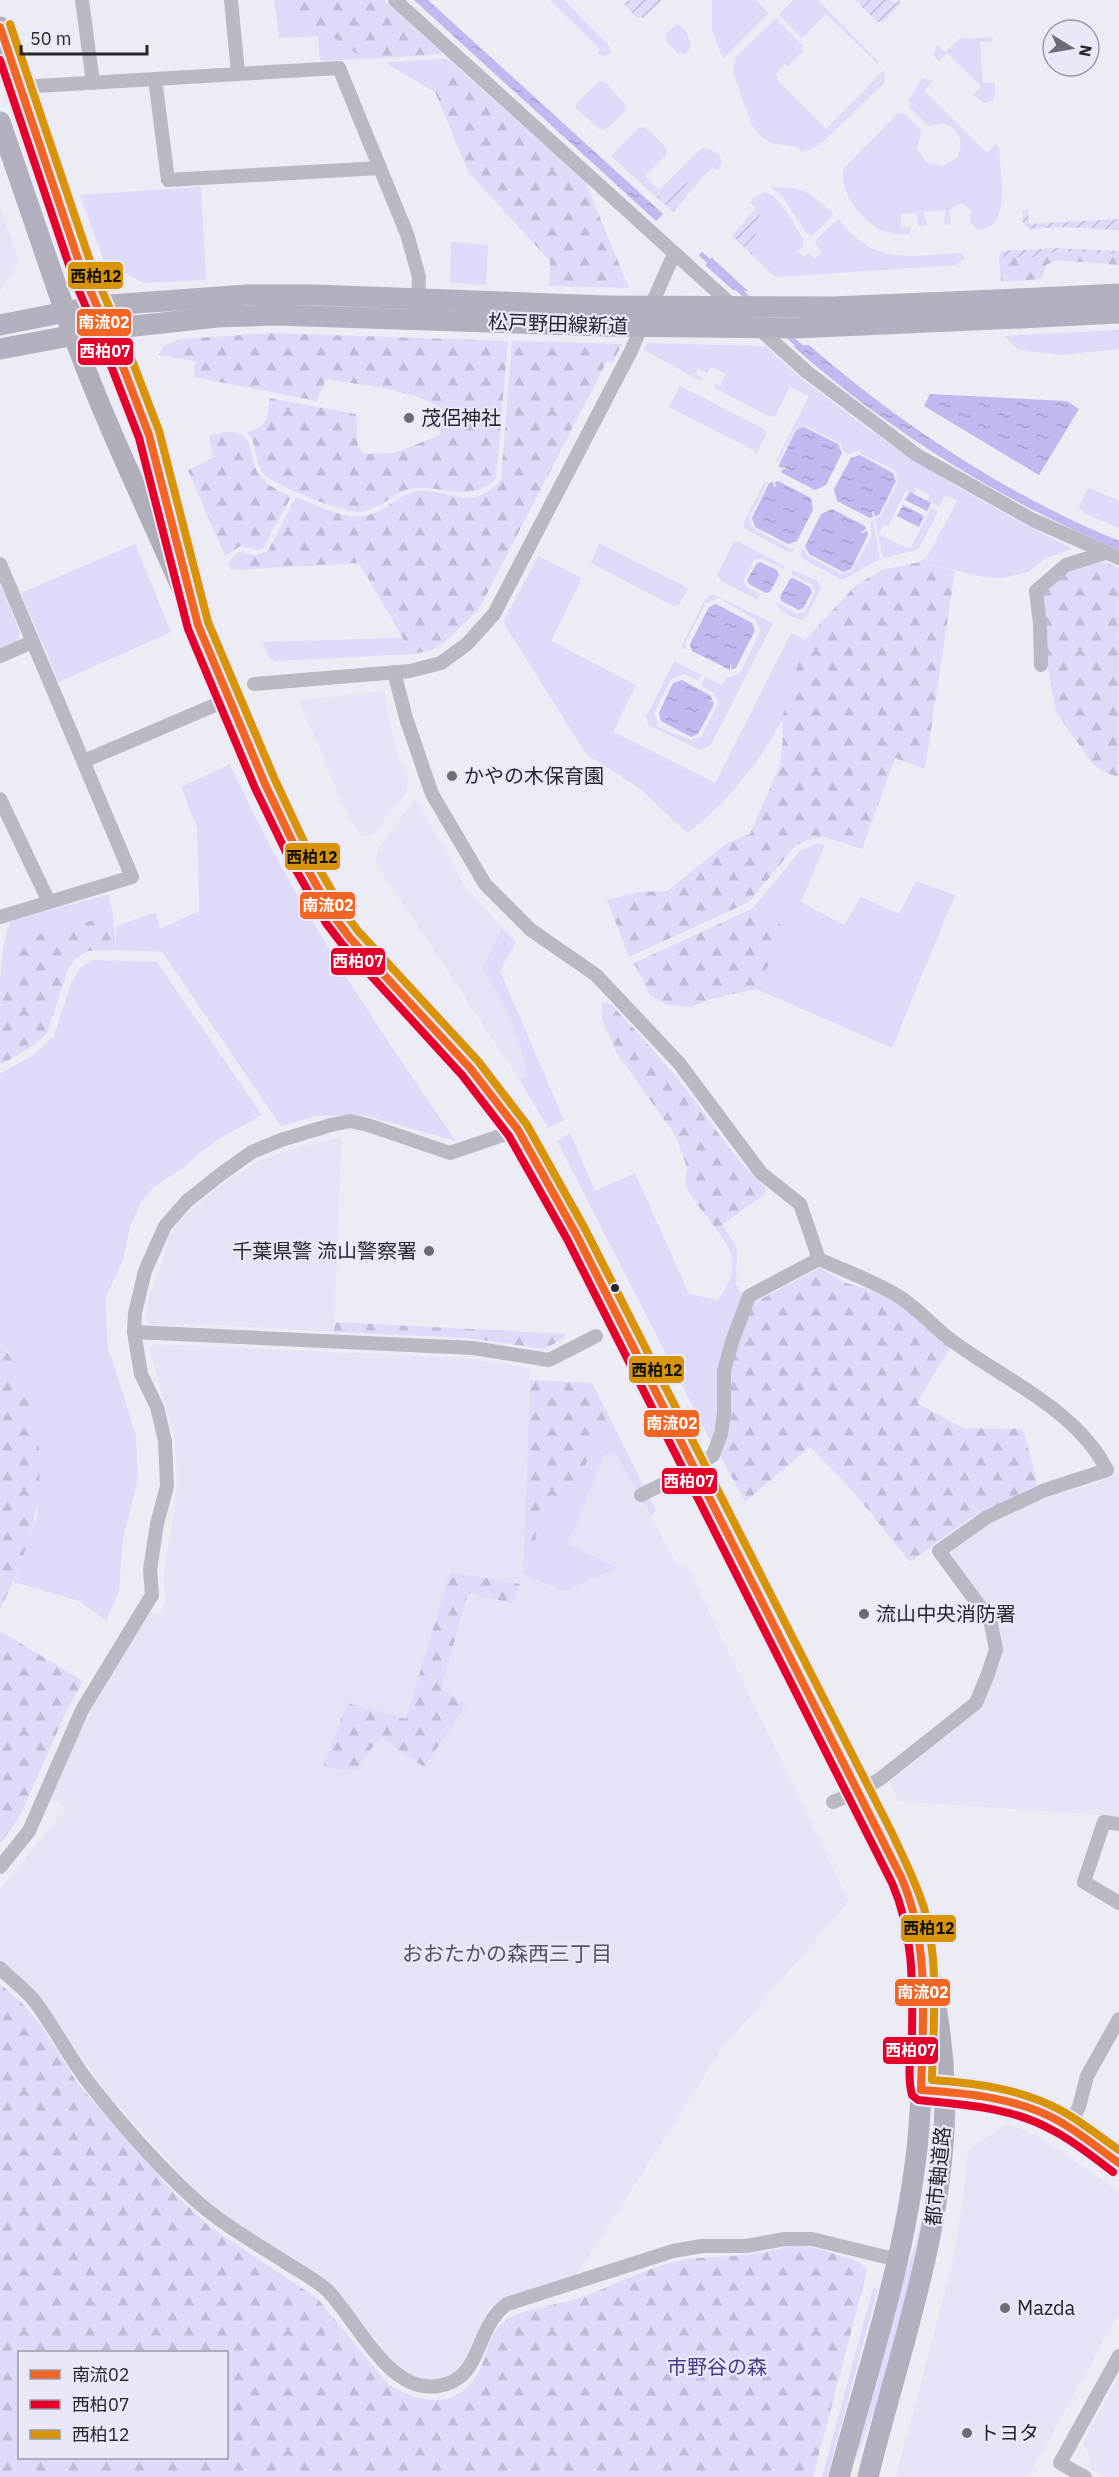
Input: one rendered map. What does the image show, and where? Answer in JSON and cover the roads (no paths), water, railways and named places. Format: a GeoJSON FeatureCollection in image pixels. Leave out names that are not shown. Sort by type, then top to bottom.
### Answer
{"type":"FeatureCollection","features":[{"type":"Feature","properties":{"kind":"main road"},"geometry":{"type":"LineString","coordinates":[[0,27],[79,264],[106,329]]}},
{"type":"Feature","properties":{"kind":"main road","name":"都市軸道路"},"geometry":{"type":"LineString","coordinates":[[0,122],[73,335]]}},
{"type":"Feature","properties":{"kind":"main road","name":"松戸野田線新道"},"geometry":{"type":"LineString","coordinates":[[0,325],[96,306],[246,295],[316,295],[418,300],[607,316],[795,328],[1019,309],[1119,294]]}},
{"type":"Feature","properties":{"kind":"main road","name":"松戸野田線新道"},"geometry":{"type":"LineString","coordinates":[[1019,309],[1119,313]]}},
{"type":"Feature","properties":{"kind":"main road","name":"松戸野田線新道"},"geometry":{"type":"LineString","coordinates":[[0,349],[106,329],[217,317],[276,315],[607,316]]}},
{"type":"Feature","properties":{"kind":"main road","name":"都市軸道路"},"geometry":{"type":"LineString","coordinates":[[839,2477],[898,2260],[916,2168],[921,2090]]}},
{"type":"Feature","properties":{"kind":"main road","name":"都市軸道路"},"geometry":{"type":"LineString","coordinates":[[868,2477],[916,2301],[934,2224],[944,2146],[945,2091]]}},
{"type":"Feature","properties":{"kind":"street"},"geometry":{"type":"LineString","coordinates":[[82,0],[93,82]]}},
{"type":"Feature","properties":{"kind":"street"},"geometry":{"type":"LineString","coordinates":[[231,0],[238,73]]}},
{"type":"Feature","properties":{"kind":"street"},"geometry":{"type":"LineString","coordinates":[[395,0],[807,372],[917,455],[1033,520],[1119,558]]}},
{"type":"Feature","properties":{"kind":"street"},"geometry":{"type":"LineString","coordinates":[[20,87],[339,68],[407,234],[418,277],[418,300]]}},
{"type":"Feature","properties":{"kind":"street"},"geometry":{"type":"LineString","coordinates":[[155,79],[168,180],[380,168]]}},
{"type":"Feature","properties":{"kind":"street"},"geometry":{"type":"LineString","coordinates":[[254,684],[394,672],[441,663],[467,644],[494,614],[631,351],[674,254]]}},
{"type":"Feature","properties":{"kind":"street"},"geometry":{"type":"LineString","coordinates":[[106,329],[149,435],[198,625]]}},
{"type":"Feature","properties":{"kind":"street","name":"都市軸道路"},"geometry":{"type":"LineString","coordinates":[[73,335],[118,449],[153,523],[296,849],[335,918],[350,938],[470,1068],[518,1130],[576,1234],[860,1791],[906,1889],[928,1958],[940,2022],[945,2091]]}},
{"type":"Feature","properties":{"kind":"street"},"geometry":{"type":"LineString","coordinates":[[1041,665],[1036,591],[1066,565],[1105,553]]}},
{"type":"Feature","properties":{"kind":"street"},"geometry":{"type":"LineString","coordinates":[[0,564],[132,878],[0,917]]}},
{"type":"Feature","properties":{"kind":"street"},"geometry":{"type":"LineString","coordinates":[[0,656],[32,642]]}},
{"type":"Feature","properties":{"kind":"street"},"geometry":{"type":"LineString","coordinates":[[394,672],[406,718],[432,794],[485,884],[531,930],[596,975],[679,1063],[761,1173],[800,1204],[819,1259],[899,1296],[948,1337],[1021,1384],[1080,1434],[1101,1458],[1107,1470],[1044,1490],[987,1517],[939,1551],[990,1620],[996,1649],[976,1703],[880,1779],[860,1791],[833,1802]]}},
{"type":"Feature","properties":{"kind":"street"},"geometry":{"type":"LineString","coordinates":[[84,761],[229,699]]}},
{"type":"Feature","properties":{"kind":"street"},"geometry":{"type":"LineString","coordinates":[[0,799],[49,902]]}},
{"type":"Feature","properties":{"kind":"street"},"geometry":{"type":"LineString","coordinates":[[0,1867],[29,1831],[82,1710],[152,1595],[150,1570],[157,1524],[167,1486],[165,1441],[157,1407],[141,1374],[134,1332],[135,1313],[145,1271],[165,1226],[187,1201],[252,1152],[280,1140],[331,1125],[350,1121],[450,1153],[518,1130]]}},
{"type":"Feature","properties":{"kind":"street"},"geometry":{"type":"LineString","coordinates":[[641,1496],[695,1468],[713,1455],[721,1434],[724,1413],[724,1371],[749,1296],[819,1259]]}},
{"type":"Feature","properties":{"kind":"street"},"geometry":{"type":"LineString","coordinates":[[134,1332],[473,1348],[549,1360],[596,1336]]}},
{"type":"Feature","properties":{"kind":"street"},"geometry":{"type":"LineString","coordinates":[[1119,1824],[1104,1822],[1084,1882],[1119,1903]]}},
{"type":"Feature","properties":{"kind":"street"},"geometry":{"type":"LineString","coordinates":[[917,1921],[923,2010],[921,2090],[985,2096],[1024,2105],[1068,2127],[1119,2163]]}},
{"type":"Feature","properties":{"kind":"street"},"geometry":{"type":"LineString","coordinates":[[0,1968],[35,2002],[86,2079],[192,2198],[225,2224],[324,2288],[344,2308],[389,2368],[405,2381],[434,2387],[460,2379],[471,2367],[485,2329],[495,2313],[507,2304],[673,2251],[702,2246],[746,2246],[784,2239],[812,2239],[898,2260]]}},
{"type":"Feature","properties":{"kind":"street"},"geometry":{"type":"LineString","coordinates":[[1068,2127],[1079,2107],[1088,2076],[1119,2019]]}},
{"type":"Feature","properties":{"kind":"street"},"geometry":{"type":"LineString","coordinates":[[1085,2477],[1060,2463],[1119,2356]]}},
{"type":"Feature","properties":{"kind":"water"},"geometry":{"type":"Polygon","coordinates":[[[414,0],[428,0],[663,214],[656,221],[414,0]]]}},
{"type":"Feature","properties":{"kind":"water"},"geometry":{"type":"Polygon","coordinates":[[[712,258],[748,291],[733,290],[705,265],[712,258]]]}},
{"type":"Feature","properties":{"kind":"water"},"geometry":{"type":"Polygon","coordinates":[[[809,345],[917,430],[1035,502],[1119,541],[1119,550],[1075,531],[989,486],[907,435],[829,377],[793,346],[809,345]]]}},
{"type":"Feature","properties":{"kind":"water"},"geometry":{"type":"Polygon","coordinates":[[[930,394],[1067,401],[1079,409],[1039,475],[924,406],[930,394]]]}},
{"type":"Feature","properties":{"kind":"water"},"geometry":{"type":"Polygon","coordinates":[[[804,427],[838,444],[842,453],[826,485],[815,490],[782,473],[781,470],[785,467],[780,468],[779,465],[796,430],[804,427]]]}},
{"type":"Feature","properties":{"kind":"water"},"geometry":{"type":"Polygon","coordinates":[[[860,455],[893,473],[896,481],[879,515],[875,516],[873,511],[873,517],[870,518],[837,501],[834,489],[851,458],[860,455]]]}},
{"type":"Feature","properties":{"kind":"water"},"geometry":{"type":"Polygon","coordinates":[[[778,481],[811,498],[813,510],[797,541],[788,544],[755,527],[752,518],[769,483],[773,482],[776,487],[775,482],[778,481]]]}},
{"type":"Feature","properties":{"kind":"water"},"geometry":{"type":"Polygon","coordinates":[[[910,492],[931,503],[927,511],[905,500],[910,492]]]}},
{"type":"Feature","properties":{"kind":"water"},"geometry":{"type":"Polygon","coordinates":[[[903,505],[924,516],[919,527],[897,516],[903,505]]]}},
{"type":"Feature","properties":{"kind":"water"},"geometry":{"type":"Polygon","coordinates":[[[832,509],[865,526],[866,529],[861,531],[862,533],[867,531],[868,535],[851,569],[843,572],[809,554],[805,546],[821,514],[832,509]]]}},
{"type":"Feature","properties":{"kind":"water"},"geometry":{"type":"Polygon","coordinates":[[[760,562],[777,570],[779,575],[770,592],[766,593],[749,584],[747,580],[757,563],[760,562]]]}},
{"type":"Feature","properties":{"kind":"water"},"geometry":{"type":"Polygon","coordinates":[[[793,578],[810,587],[812,592],[803,608],[799,610],[781,601],[780,597],[790,579],[793,578]]]}},
{"type":"Feature","properties":{"kind":"water"},"geometry":{"type":"Polygon","coordinates":[[[716,604],[752,623],[755,630],[736,668],[732,669],[730,663],[730,670],[692,651],[690,644],[709,607],[716,604]]]}},
{"type":"Feature","properties":{"kind":"water"},"geometry":{"type":"Polygon","coordinates":[[[682,680],[711,696],[712,700],[708,702],[713,701],[714,704],[698,734],[691,737],[661,721],[659,713],[673,683],[682,680]]]}},
{"type":"Feature","properties":{"kind":"waterway"},"geometry":{"type":"LineString","coordinates":[[702,255],[713,265]]}},
{"type":"Feature","properties":{"kind":"waterway"},"geometry":{"type":"LineString","coordinates":[[735,286],[750,300]]}},
{"type":"Feature","properties":{"kind":"waterway"},"geometry":{"type":"LineString","coordinates":[[787,335],[803,349]]}},
{"type":"Feature","properties":{"kind":"place","name":"茂侶神社"},"geometry":{"type":"Point","coordinates":[409,418]}},
{"type":"Feature","properties":{"kind":"place","name":"かやの木保育園"},"geometry":{"type":"Point","coordinates":[452,776]}},
{"type":"Feature","properties":{"kind":"place","name":"千葉県警 流山警察署"},"geometry":{"type":"Point","coordinates":[429,1251]}},
{"type":"Feature","properties":{"kind":"place","name":"流山中央消防署"},"geometry":{"type":"Point","coordinates":[864,1614]}},
{"type":"Feature","properties":{"kind":"place","name":"Mazda"},"geometry":{"type":"Point","coordinates":[1005,2308]}},
{"type":"Feature","properties":{"kind":"place","name":"トヨタ"},"geometry":{"type":"Point","coordinates":[967,2433]}},
{"type":"Feature","properties":{"kind":"district","name":"おおたかの森西三丁目"},"geometry":{"type":"Point","coordinates":[507,1954]}},
{"type":"Feature","properties":{"kind":"park label","name":"市野谷の森"},"geometry":{"type":"Point","coordinates":[717,2367]}}]}
